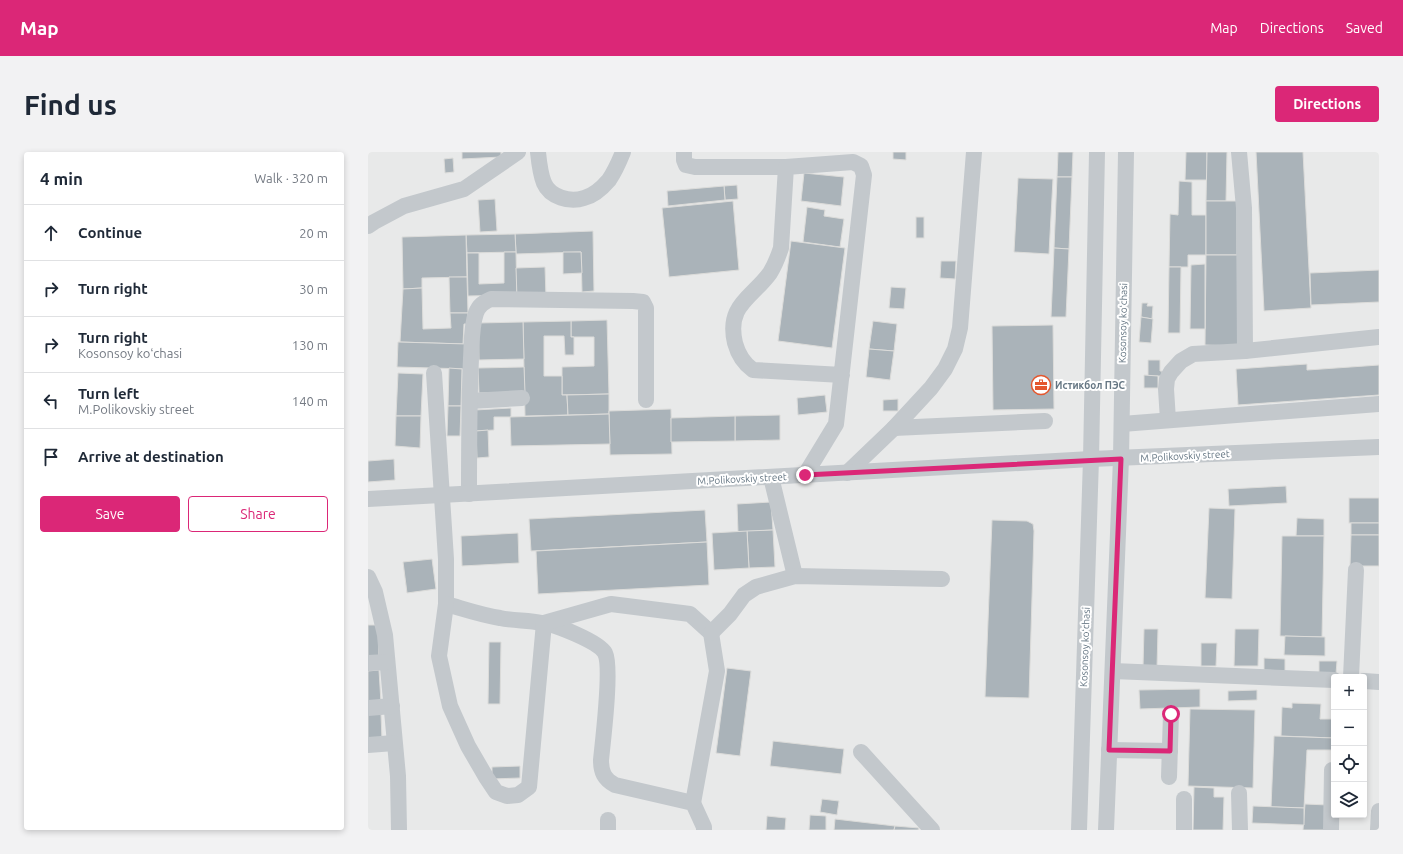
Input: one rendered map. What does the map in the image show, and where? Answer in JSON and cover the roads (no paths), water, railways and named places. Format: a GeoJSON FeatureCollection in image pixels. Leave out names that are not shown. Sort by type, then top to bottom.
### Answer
{"type":"FeatureCollection","features":[{"type":"Feature","properties":{"kind":"street"},"geometry":{"type":"LineString","coordinates":[[368,226],[404,206],[464,189],[518,152]]}},
{"type":"Feature","properties":{"kind":"street"},"geometry":{"type":"LineString","coordinates":[[538,152],[544,184],[552,193],[566,199],[584,199],[597,192],[608,181],[617,167],[623,152]]}},
{"type":"Feature","properties":{"kind":"street"},"geometry":{"type":"LineString","coordinates":[[684,152],[684,160],[686,165],[695,167],[786,167],[853,162],[861,166],[863,171],[836,424],[805,475]]}},
{"type":"Feature","properties":{"kind":"street"},"geometry":{"type":"LineString","coordinates":[[846,473],[894,428],[931,388],[946,369],[955,349],[960,328],[974,152]]}},
{"type":"Feature","properties":{"kind":"street","name":"Kosonsoy koʻchasi"},"geometry":{"type":"LineString","coordinates":[[1079,830],[1091,459],[1097,152]]}},
{"type":"Feature","properties":{"kind":"street","name":"Kosonsoy koʻchasi"},"geometry":{"type":"LineString","coordinates":[[1106,830],[1121,459],[1126,152]]}},
{"type":"Feature","properties":{"kind":"street"},"geometry":{"type":"LineString","coordinates":[[1239,152],[1244,208],[1245,351]]}},
{"type":"Feature","properties":{"kind":"street"},"geometry":{"type":"LineString","coordinates":[[786,167],[781,248],[770,272],[746,298],[734,315],[733,335],[737,352],[746,365],[752,370],[842,375]]}},
{"type":"Feature","properties":{"kind":"street"},"geometry":{"type":"LineString","coordinates":[[469,494],[470,401],[473,325],[480,305],[485,301],[491,299],[643,302],[646,308],[646,400]]}},
{"type":"Feature","properties":{"kind":"street"},"geometry":{"type":"LineString","coordinates":[[1168,420],[1166,389],[1167,379],[1181,361],[1193,354],[1245,351],[1379,337]]}},
{"type":"Feature","properties":{"kind":"street"},"geometry":{"type":"LineString","coordinates":[[434,373],[446,559],[446,604],[439,656],[450,706],[468,746],[496,792],[507,796],[518,795],[529,787],[544,623]]}},
{"type":"Feature","properties":{"kind":"street"},"geometry":{"type":"LineString","coordinates":[[470,401],[522,398]]}},
{"type":"Feature","properties":{"kind":"street"},"geometry":{"type":"LineString","coordinates":[[1122,424],[1379,404]]}},
{"type":"Feature","properties":{"kind":"street"},"geometry":{"type":"LineString","coordinates":[[894,428],[1045,421]]}},
{"type":"Feature","properties":{"kind":"street","name":"M.Polikovskiy street"},"geometry":{"type":"LineString","coordinates":[[368,499],[1091,459],[1121,459],[1379,447]]}},
{"type":"Feature","properties":{"kind":"street"},"geometry":{"type":"LineString","coordinates":[[771,477],[795,576]]}},
{"type":"Feature","properties":{"kind":"street"},"geometry":{"type":"LineString","coordinates":[[1352,674],[1356,570]]}},
{"type":"Feature","properties":{"kind":"street"},"geometry":{"type":"LineString","coordinates":[[712,633],[730,614],[744,595],[756,587],[795,576],[942,579]]}},
{"type":"Feature","properties":{"kind":"street"},"geometry":{"type":"LineString","coordinates":[[368,577],[375,592],[374,618],[385,635],[386,662],[392,706],[398,776],[399,830]]}},
{"type":"Feature","properties":{"kind":"street"},"geometry":{"type":"LineString","coordinates":[[446,604],[500,618],[544,623],[584,638],[600,647],[605,653],[608,677],[601,760],[601,768],[604,775],[608,781],[615,785],[693,803]]}},
{"type":"Feature","properties":{"kind":"street"},"geometry":{"type":"LineString","coordinates":[[544,623],[611,604],[690,614],[712,633],[717,671],[693,803],[704,826],[704,830]]}},
{"type":"Feature","properties":{"kind":"street"},"geometry":{"type":"LineString","coordinates":[[368,663],[386,662]]}},
{"type":"Feature","properties":{"kind":"street"},"geometry":{"type":"LineString","coordinates":[[1113,671],[1331,680]]}},
{"type":"Feature","properties":{"kind":"street"},"geometry":{"type":"LineString","coordinates":[[1367,681],[1379,682]]}},
{"type":"Feature","properties":{"kind":"street"},"geometry":{"type":"LineString","coordinates":[[368,708],[392,706]]}},
{"type":"Feature","properties":{"kind":"street"},"geometry":{"type":"LineString","coordinates":[[1169,777],[1171,714]]}},
{"type":"Feature","properties":{"kind":"street"},"geometry":{"type":"LineString","coordinates":[[368,745],[394,743]]}},
{"type":"Feature","properties":{"kind":"street"},"geometry":{"type":"LineString","coordinates":[[1109,750],[1170,751]]}},
{"type":"Feature","properties":{"kind":"street"},"geometry":{"type":"LineString","coordinates":[[861,752],[932,830]]}},
{"type":"Feature","properties":{"kind":"street"},"geometry":{"type":"LineString","coordinates":[[1331,830],[1332,782]]}},
{"type":"Feature","properties":{"kind":"street"},"geometry":{"type":"LineString","coordinates":[[1239,793],[1240,830]]}},
{"type":"Feature","properties":{"kind":"street"},"geometry":{"type":"LineString","coordinates":[[1184,798],[1184,830]]}},
{"type":"Feature","properties":{"kind":"street"},"geometry":{"type":"LineString","coordinates":[[1378,830],[1379,811]]}},
{"type":"Feature","properties":{"kind":"place","name":"Истикбол ПЭС"},"geometry":{"type":"Point","coordinates":[1041,385]}}]}
